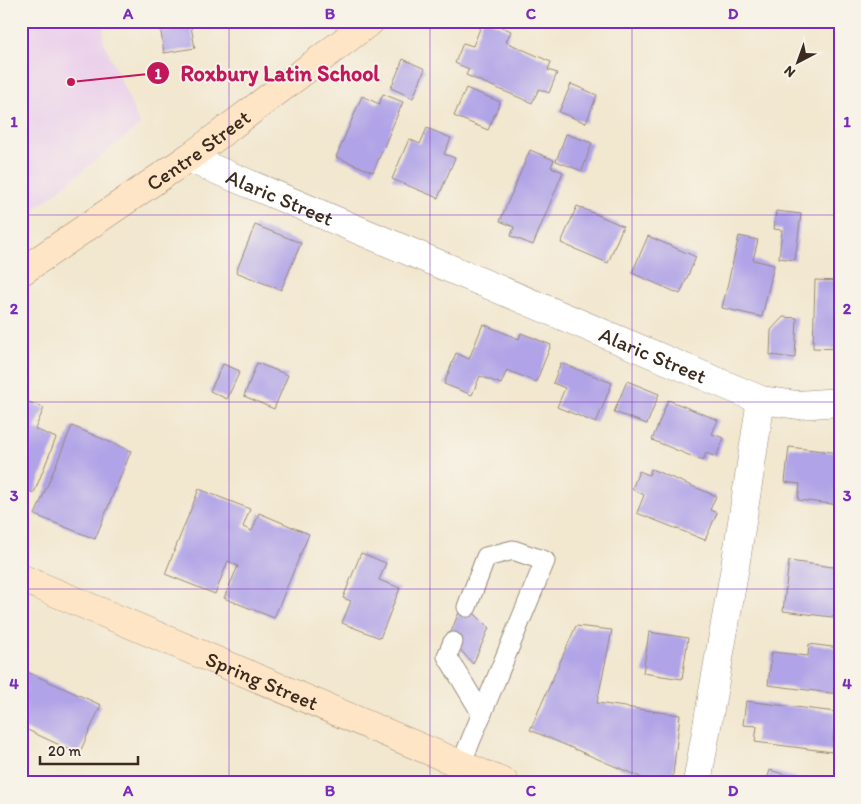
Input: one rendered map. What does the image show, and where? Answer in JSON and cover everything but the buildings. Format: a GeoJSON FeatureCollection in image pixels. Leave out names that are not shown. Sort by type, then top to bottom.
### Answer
{"type":"FeatureCollection","features":[{"type":"Feature","properties":{"kind":"main road","name":"Centre Street"},"geometry":{"type":"LineString","coordinates":[[21,272],[188,158],[371,21]]}},
{"type":"Feature","properties":{"kind":"main road","name":"Spring Street"},"geometry":{"type":"LineString","coordinates":[[21,578],[505,783]]}},
{"type":"Feature","properties":{"kind":"street","name":"Alaric Street"},"geometry":{"type":"LineString","coordinates":[[188,158],[760,400],[798,405],[840,402]]}},
{"type":"Feature","properties":{"kind":"street"},"geometry":{"type":"LineString","coordinates":[[697,783],[735,567],[760,400]]}},
{"type":"Feature","properties":{"kind":"lane"},"geometry":{"type":"LineString","coordinates":[[462,764],[545,561],[513,550],[486,557],[467,607]]}},
{"type":"Feature","properties":{"kind":"lane"},"geometry":{"type":"LineString","coordinates":[[453,642],[448,656],[482,714]]}},
{"type":"Feature","properties":{"kind":"shaded area"},"geometry":{"type":"Polygon","coordinates":[[[21,21],[104,21],[103,40],[140,125],[21,220],[21,21]]]}},
{"type":"Feature","properties":{"kind":"place","name":"Roxbury Latin School"},"geometry":{"type":"Point","coordinates":[71,82]}}]}
